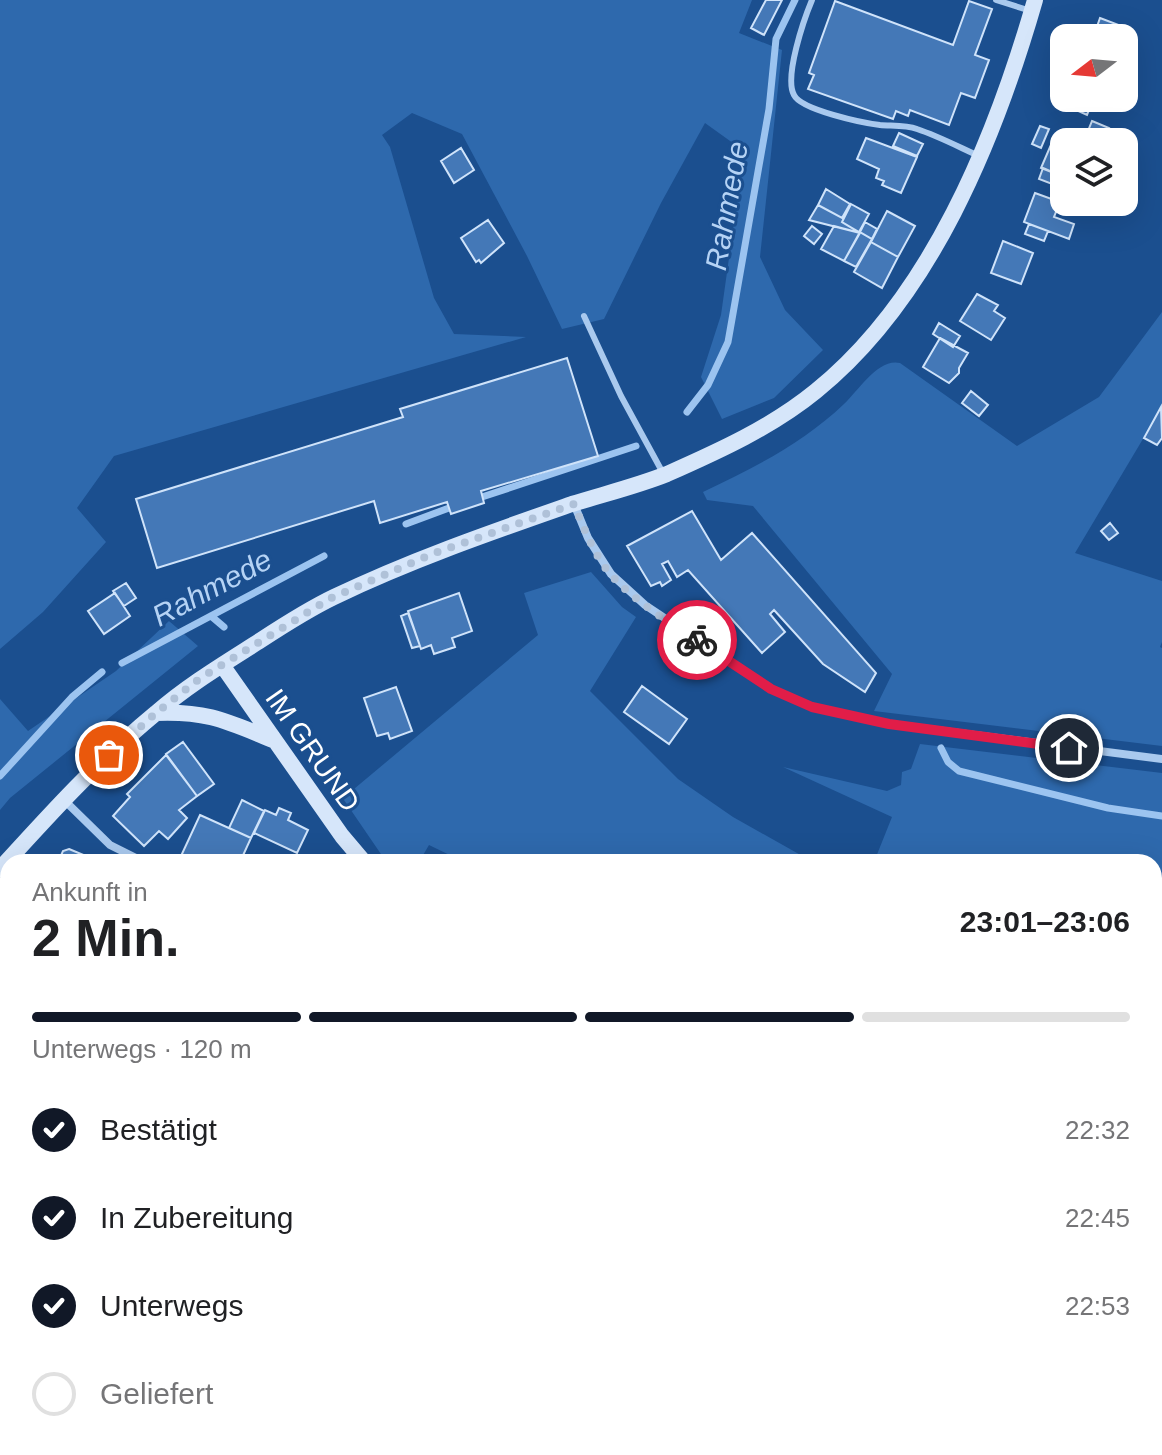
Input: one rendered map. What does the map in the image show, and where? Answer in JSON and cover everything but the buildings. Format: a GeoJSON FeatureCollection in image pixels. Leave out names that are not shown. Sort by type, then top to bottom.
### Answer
{"type":"FeatureCollection","features":[{"type":"Feature","properties":{"kind":"main road"},"geometry":{"type":"LineString","coordinates":[[14,854],[63,800],[156,713],[222,665],[331,598],[432,554],[664,475],[757,431],[814,392],[850,360],[887,320],[929,258],[979,156],[1033,6]]}},
{"type":"Feature","properties":{"kind":"main road","name":"IM GRUND"},"geometry":{"type":"LineString","coordinates":[[222,665],[357,854]]}},
{"type":"Feature","properties":{"kind":"main road"},"geometry":{"type":"LineString","coordinates":[[156,713],[191,712],[218,717],[274,741]]}},
{"type":"Feature","properties":{"kind":"street"},"geometry":{"type":"LineString","coordinates":[[574,504],[588,538],[611,574],[645,605],[771,689],[812,707],[855,719],[903,727],[1162,759]]}},
{"type":"Feature","properties":{"kind":"street"},"geometry":{"type":"LineString","coordinates":[[63,800],[110,845],[128,854]]}},
{"type":"Feature","properties":{"kind":"lane"},"geometry":{"type":"LineString","coordinates":[[812,0],[793,72],[793,94],[798,101],[866,122],[915,128],[979,156]]}},
{"type":"Feature","properties":{"kind":"lane"},"geometry":{"type":"LineString","coordinates":[[996,0],[1033,6]]}},
{"type":"Feature","properties":{"kind":"lane"},"geometry":{"type":"LineString","coordinates":[[584,316],[621,396],[664,475]]}},
{"type":"Feature","properties":{"kind":"shaded area"},"geometry":{"type":"Polygon","coordinates":[[[0,0],[752,0],[739,33],[782,50],[760,257],[785,310],[823,350],[774,398],[722,419],[701,377],[721,315],[744,151],[705,123],[661,203],[604,319],[562,329],[462,134],[412,113],[382,135],[390,147],[434,298],[454,334],[526,337],[114,456],[77,508],[106,542],[43,612],[0,649],[0,0]]]}},
{"type":"Feature","properties":{"kind":"shaded area"},"geometry":{"type":"Polygon","coordinates":[[[1162,312],[1162,407],[1075,553],[1162,581],[1162,746],[874,711],[892,674],[753,506],[707,500],[703,492],[795,443],[844,404],[869,376],[892,363],[900,363],[1017,446],[1099,397],[1162,312]]]}},
{"type":"Feature","properties":{"kind":"shaded area"},"geometry":{"type":"Polygon","coordinates":[[[591,572],[622,607],[636,617],[590,691],[678,779],[733,817],[799,854],[448,854],[429,845],[424,854],[381,854],[329,778],[348,794],[538,635],[524,593],[591,572]]]}},
{"type":"Feature","properties":{"kind":"shaded area"},"geometry":{"type":"Polygon","coordinates":[[[169,621],[198,646],[10,798],[0,810],[0,699],[28,731],[116,671],[169,621]]]}},
{"type":"Feature","properties":{"kind":"shaded area"},"geometry":{"type":"Polygon","coordinates":[[[920,744],[1162,773],[1162,854],[877,854],[892,817],[783,767],[887,791],[901,785],[902,772],[911,769],[920,744]]]}},
{"type":"Feature","properties":{"kind":"waterway","name":"Rahmede"},"geometry":{"type":"LineString","coordinates":[[687,412],[708,385],[728,342],[769,109],[776,39],[795,0]]}},
{"type":"Feature","properties":{"kind":"waterway","name":"Rahmede"},"geometry":{"type":"LineString","coordinates":[[482,497],[636,446]]}},
{"type":"Feature","properties":{"kind":"waterway","name":"Rahmede"},"geometry":{"type":"LineString","coordinates":[[406,524],[449,508]]}},
{"type":"Feature","properties":{"kind":"waterway","name":"Rahmede"},"geometry":{"type":"LineString","coordinates":[[122,663],[324,556]]}},
{"type":"Feature","properties":{"kind":"waterway"},"geometry":{"type":"LineString","coordinates":[[211,616],[224,627]]}},
{"type":"Feature","properties":{"kind":"waterway","name":"Rahmede"},"geometry":{"type":"LineString","coordinates":[[0,776],[72,697],[102,672]]}},
{"type":"Feature","properties":{"kind":"waterway"},"geometry":{"type":"LineString","coordinates":[[941,748],[948,762],[959,771],[1108,808],[1162,816]]}},
{"type":"Feature","properties":{"kind":"way so far"},"geometry":{"type":"LineString","coordinates":[[109,755],[199,679],[331,598],[432,554],[574,504],[593,548],[611,574],[645,605],[697,640]]}},
{"type":"Feature","properties":{"kind":"route"},"geometry":{"type":"LineString","coordinates":[[697,640],[771,689],[812,707],[855,719],[1069,748]]}}]}
